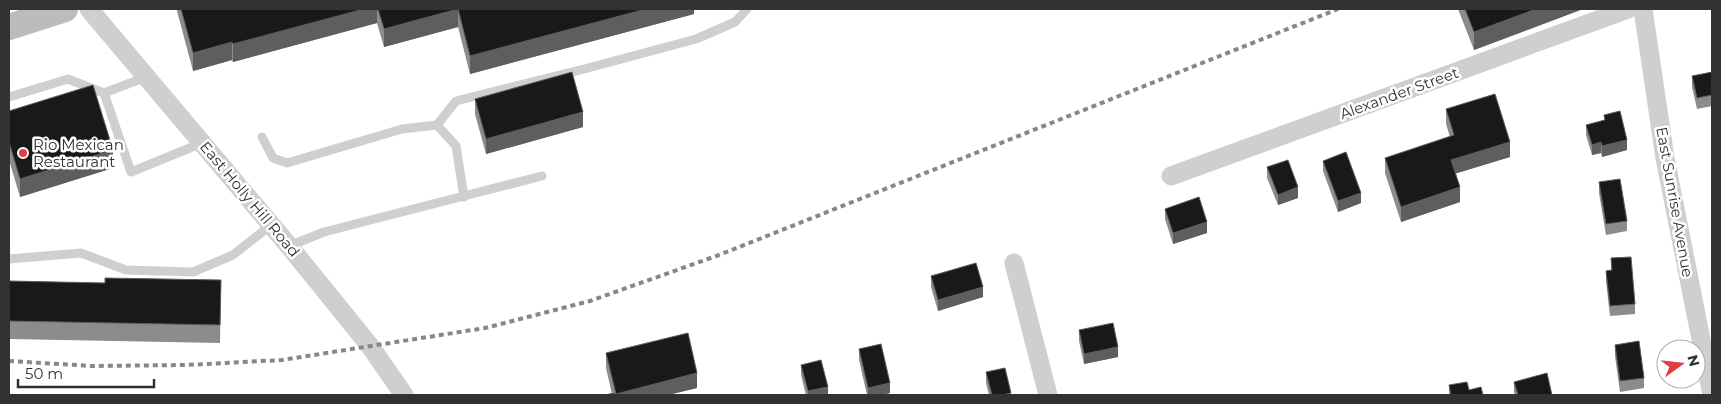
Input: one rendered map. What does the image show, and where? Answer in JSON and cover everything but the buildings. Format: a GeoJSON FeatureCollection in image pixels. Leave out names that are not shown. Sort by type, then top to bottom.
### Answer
{"type":"FeatureCollection","features":[{"type":"Feature","properties":{"kind":"street"},"geometry":{"type":"LineString","coordinates":[[9,27],[65,9]]}},
{"type":"Feature","properties":{"kind":"street","name":"East Holly Hill Road"},"geometry":{"type":"LineString","coordinates":[[90,9],[290,246],[370,346],[404,395]]}},
{"type":"Feature","properties":{"kind":"street","name":"Alexander Street"},"geometry":{"type":"LineString","coordinates":[[1171,176],[1628,9]]}},
{"type":"Feature","properties":{"kind":"street","name":"East Sunrise Avenue"},"geometry":{"type":"LineString","coordinates":[[1643,9],[1665,158],[1710,392]]}},
{"type":"Feature","properties":{"kind":"street"},"geometry":{"type":"LineString","coordinates":[[1014,263],[1048,395]]}},
{"type":"Feature","properties":{"kind":"lane"},"geometry":{"type":"LineString","coordinates":[[262,137],[272,158],[287,163],[402,130],[437,125],[456,101],[696,39],[735,22],[747,9]]}},
{"type":"Feature","properties":{"kind":"lane"},"geometry":{"type":"LineString","coordinates":[[9,97],[68,80],[104,92],[146,76]]}},
{"type":"Feature","properties":{"kind":"lane"},"geometry":{"type":"LineString","coordinates":[[104,92],[131,172],[202,143]]}},
{"type":"Feature","properties":{"kind":"lane"},"geometry":{"type":"LineString","coordinates":[[437,125],[456,146],[464,197]]}},
{"type":"Feature","properties":{"kind":"lane"},"geometry":{"type":"LineString","coordinates":[[290,246],[324,232],[542,176]]}},
{"type":"Feature","properties":{"kind":"lane"},"geometry":{"type":"LineString","coordinates":[[9,259],[81,253],[126,270],[193,272],[233,255],[272,225]]}},
{"type":"Feature","properties":{"kind":"railway"},"geometry":{"type":"LineString","coordinates":[[9,361],[92,366],[186,365],[282,360],[485,328],[590,301],[719,255],[1338,9]]}},
{"type":"Feature","properties":{"kind":"place","name":"Rio Mexican Restaurant"},"geometry":{"type":"Point","coordinates":[23,153]}}]}
